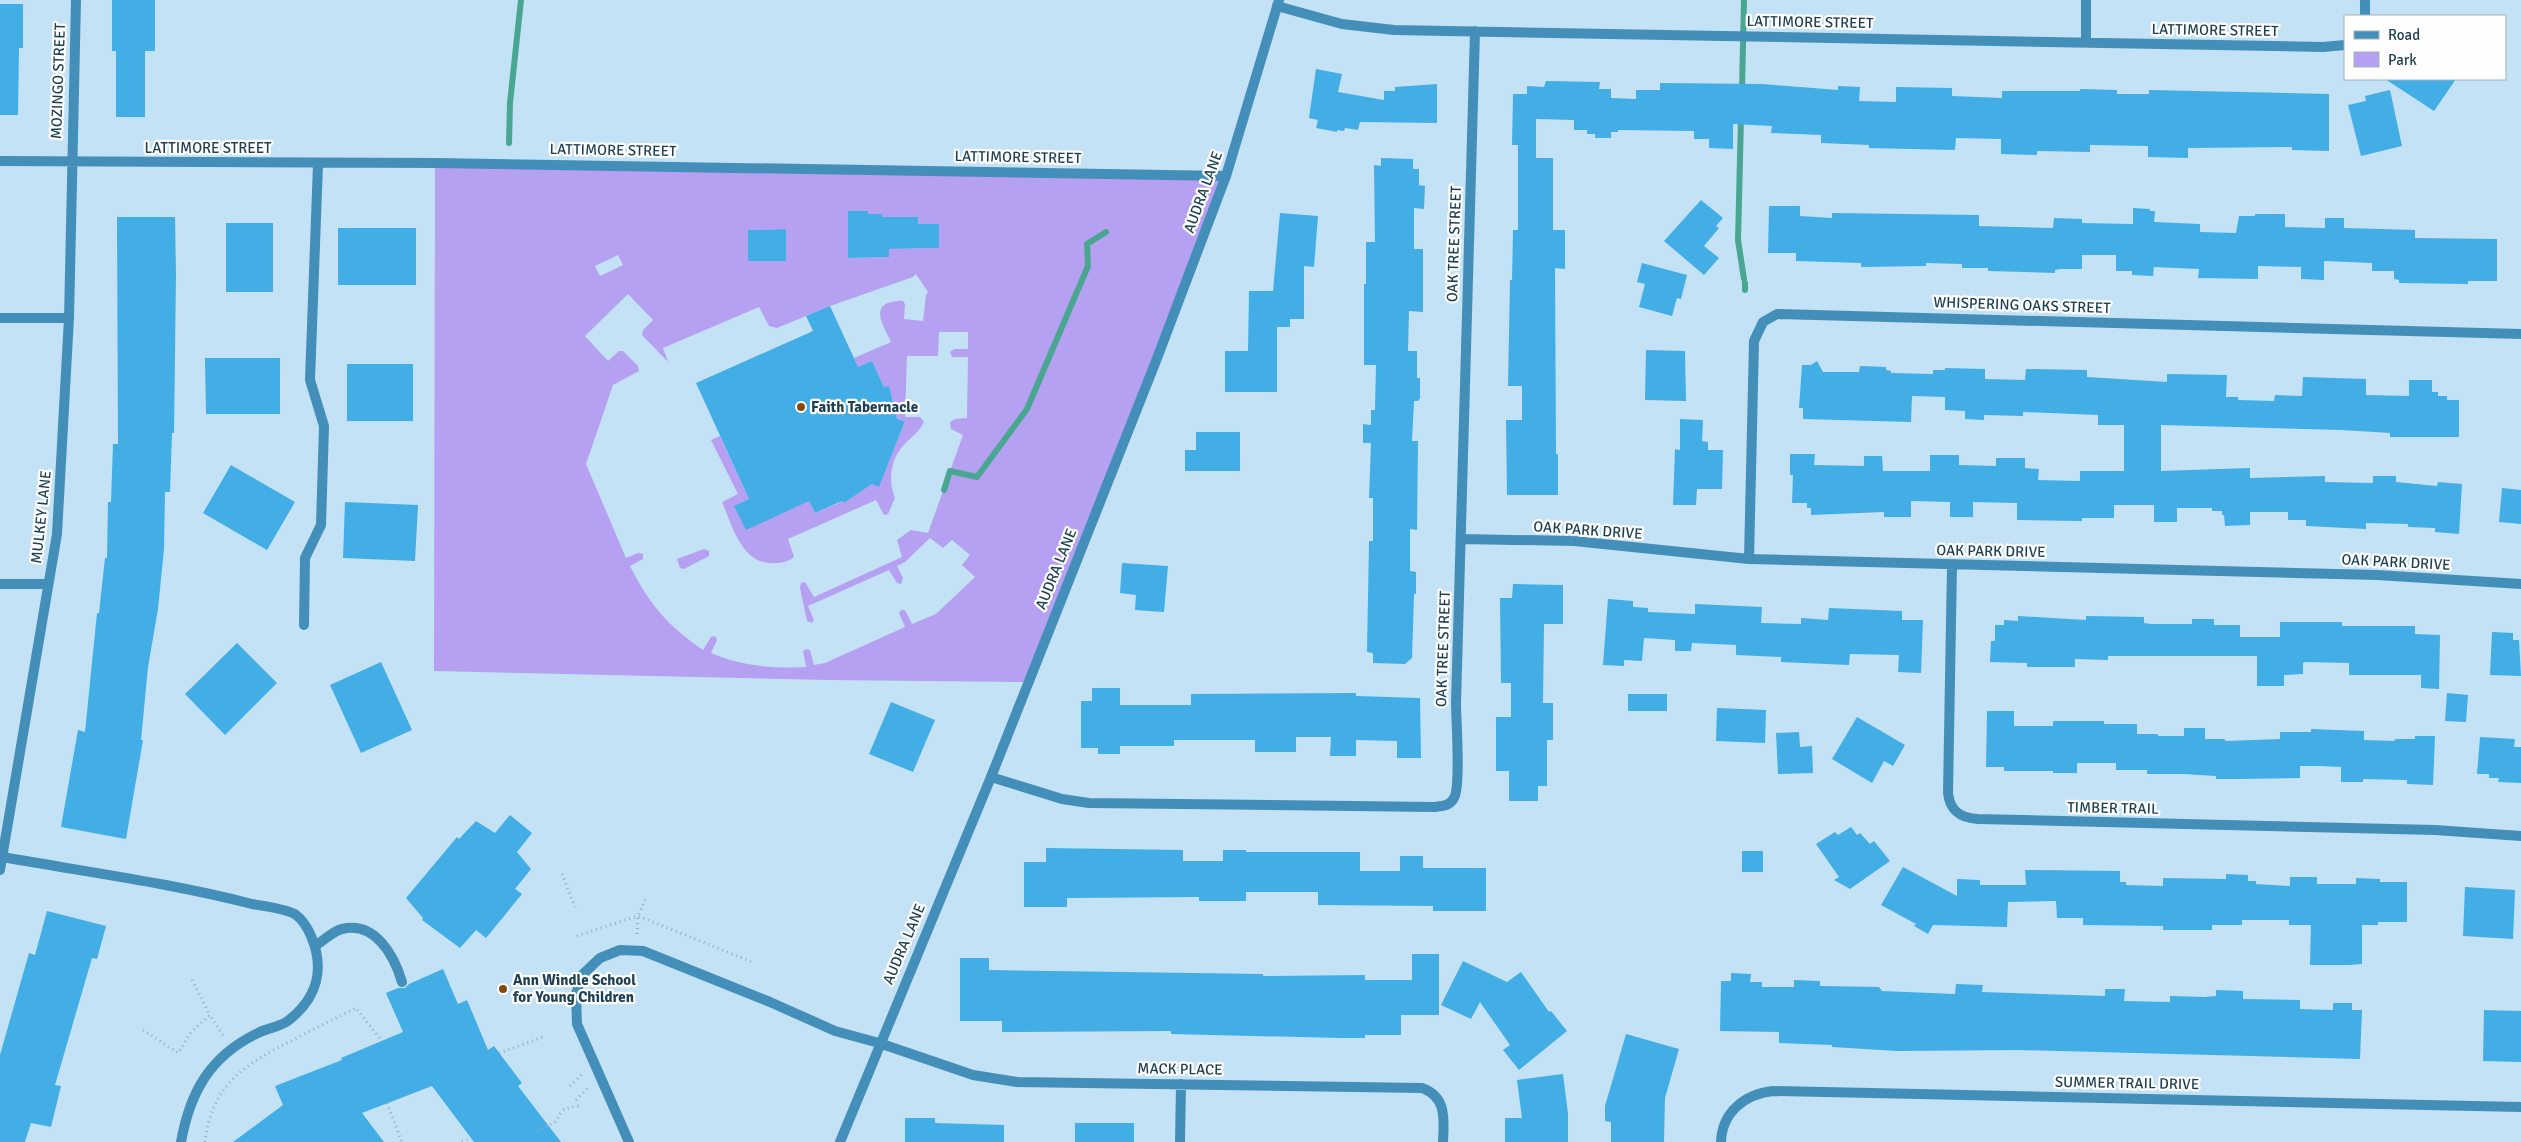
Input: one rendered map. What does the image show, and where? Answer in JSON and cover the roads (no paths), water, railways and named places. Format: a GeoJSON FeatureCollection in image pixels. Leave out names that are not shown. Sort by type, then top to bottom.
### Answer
{"type":"FeatureCollection","features":[{"type":"Feature","properties":{"kind":"street","name":"MOZINGO STREET"},"geometry":{"type":"LineString","coordinates":[[71,162],[76,0]]}},
{"type":"Feature","properties":{"kind":"street"},"geometry":{"type":"LineString","coordinates":[[2086,0],[2086,42]]}},
{"type":"Feature","properties":{"kind":"street"},"geometry":{"type":"LineString","coordinates":[[2365,0],[2365,15]]}},
{"type":"Feature","properties":{"kind":"street","name":"LATTIMORE STREET"},"geometry":{"type":"LineString","coordinates":[[1278,3],[1358,26],[1394,30],[2323,47],[2344,45]]}},
{"type":"Feature","properties":{"kind":"street","name":"AUDRA LANE"},"geometry":{"type":"LineString","coordinates":[[840,1142],[879,1043],[991,777],[1156,361],[1226,176],[1278,3]]}},
{"type":"Feature","properties":{"kind":"street","name":"OAK TREE STREET"},"geometry":{"type":"LineString","coordinates":[[991,777],[1062,798],[1089,803],[1426,807],[1446,805],[1456,795],[1456,703],[1475,31]]}},
{"type":"Feature","properties":{"kind":"street","name":"LATTIMORE STREET"},"geometry":{"type":"LineString","coordinates":[[0,161],[318,164],[435,163],[1226,176]]}},
{"type":"Feature","properties":{"kind":"street","name":"MULKEY LANE"},"geometry":{"type":"LineString","coordinates":[[0,870],[57,534],[69,318],[71,162]]}},
{"type":"Feature","properties":{"kind":"street"},"geometry":{"type":"LineString","coordinates":[[304,625],[305,558],[321,524],[324,426],[310,380],[318,164]]}},
{"type":"Feature","properties":{"kind":"street","name":"WHISPERING OAKS STREET"},"geometry":{"type":"LineString","coordinates":[[1749,559],[1754,341],[1763,322],[1777,314],[2521,334]]}},
{"type":"Feature","properties":{"kind":"street"},"geometry":{"type":"LineString","coordinates":[[0,318],[69,318]]}},
{"type":"Feature","properties":{"kind":"street","name":"OAK PARK DRIVE"},"geometry":{"type":"LineString","coordinates":[[1462,539],[1574,541],[1749,559],[2377,575],[2521,584]]}},
{"type":"Feature","properties":{"kind":"street","name":"TIMBER TRAIL"},"geometry":{"type":"LineString","coordinates":[[1952,565],[1948,792],[1951,807],[1962,816],[1978,820],[2434,830],[2521,836]]}},
{"type":"Feature","properties":{"kind":"street"},"geometry":{"type":"LineString","coordinates":[[0,584],[48,584]]}},
{"type":"Feature","properties":{"kind":"street"},"geometry":{"type":"LineString","coordinates":[[2,857],[234,899],[296,914],[308,928],[318,953],[317,980],[307,1002],[288,1022],[257,1033],[226,1053],[207,1073],[193,1094],[181,1142]]}},
{"type":"Feature","properties":{"kind":"street"},"geometry":{"type":"LineString","coordinates":[[315,946],[341,929],[366,930],[386,945],[402,982]]}},
{"type":"Feature","properties":{"kind":"street","name":"MACK PLACE"},"geometry":{"type":"LineString","coordinates":[[629,1142],[577,1024],[576,994],[582,975],[600,958],[620,950],[643,951],[770,1002],[835,1031],[879,1043],[973,1075],[1002,1080],[1422,1088],[1435,1094],[1442,1105],[1444,1142]]}},
{"type":"Feature","properties":{"kind":"street"},"geometry":{"type":"LineString","coordinates":[[1180,1142],[1181,1084]]}},
{"type":"Feature","properties":{"kind":"street","name":"SUMMER TRAIL DRIVE"},"geometry":{"type":"LineString","coordinates":[[1721,1142],[1725,1122],[1736,1106],[1753,1095],[1774,1091],[2521,1107]]}},
{"type":"Feature","properties":{"kind":"waterway"},"geometry":{"type":"LineString","coordinates":[[509,143],[510,103],[521,0]]}},
{"type":"Feature","properties":{"kind":"waterway"},"geometry":{"type":"LineString","coordinates":[[1742,90],[1744,0]]}},
{"type":"Feature","properties":{"kind":"waterway"},"geometry":{"type":"LineString","coordinates":[[1741,118],[1738,240],[1744,279]]}},
{"type":"Feature","properties":{"kind":"waterway"},"geometry":{"type":"LineString","coordinates":[[944,490],[950,471],[977,477],[1027,409],[1088,266],[1087,244],[1106,232]]}},
{"type":"Feature","properties":{"kind":"waterway"},"geometry":{"type":"LineString","coordinates":[[1745,283],[1745,290]]}},
{"type":"Feature","properties":{"kind":"place","name":"Faith Tabernacle"},"geometry":{"type":"Point","coordinates":[801,407]}},
{"type":"Feature","properties":{"kind":"place","name":"Ann Windle School for Young Children"},"geometry":{"type":"Point","coordinates":[503,989]}}]}
